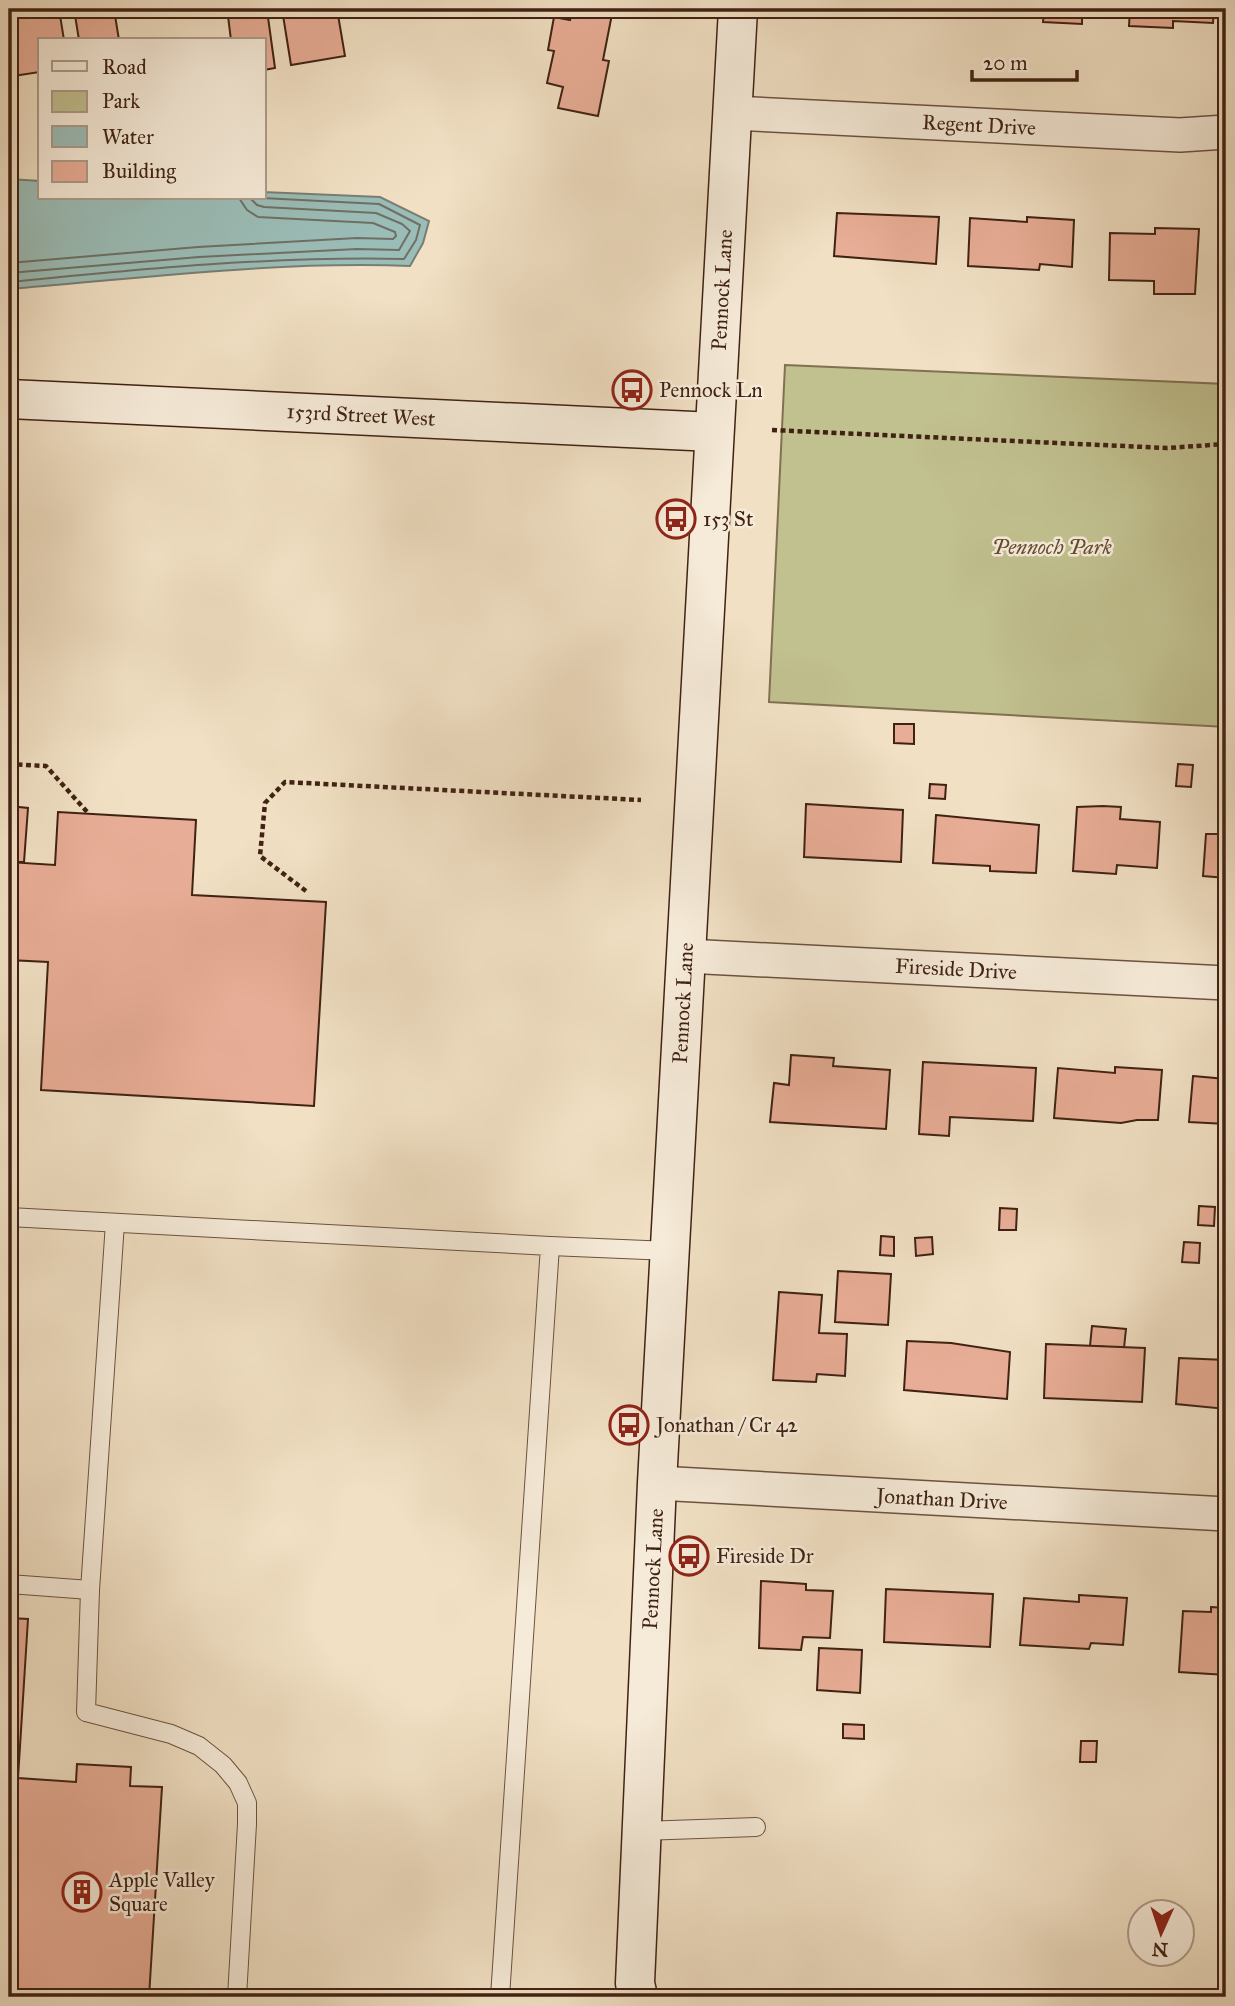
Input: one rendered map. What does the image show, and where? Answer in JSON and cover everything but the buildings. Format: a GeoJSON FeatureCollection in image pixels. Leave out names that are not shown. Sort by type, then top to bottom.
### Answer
{"type":"FeatureCollection","features":[{"type":"Feature","properties":{"kind":"street","name":"Pennock Lane"},"geometry":{"type":"LineString","coordinates":[[638,1997],[635,1983],[657,1483],[737,9]]}},
{"type":"Feature","properties":{"kind":"street","name":"Regent Drive"},"geometry":{"type":"LineString","coordinates":[[732,113],[1180,135],[1226,132]]}},
{"type":"Feature","properties":{"kind":"street","name":"153rd Street West"},"geometry":{"type":"LineString","coordinates":[[9,398],[714,432]]}},
{"type":"Feature","properties":{"kind":"street","name":"Fireside Drive"},"geometry":{"type":"LineString","coordinates":[[685,956],[1226,983]]}},
{"type":"Feature","properties":{"kind":"street","name":"Jonathan Drive"},"geometry":{"type":"LineString","coordinates":[[657,1483],[1226,1514]]}},
{"type":"Feature","properties":{"kind":"lane"},"geometry":{"type":"LineString","coordinates":[[9,1217],[670,1251]]}},
{"type":"Feature","properties":{"kind":"lane"},"geometry":{"type":"LineString","coordinates":[[115,1223],[90,1590],[86,1712],[171,1734],[199,1746],[223,1765],[238,1783],[247,1802],[237,1997]]}},
{"type":"Feature","properties":{"kind":"lane"},"geometry":{"type":"LineString","coordinates":[[500,1997],[550,1246]]}},
{"type":"Feature","properties":{"kind":"lane"},"geometry":{"type":"LineString","coordinates":[[9,1584],[90,1590]]}},
{"type":"Feature","properties":{"kind":"lane"},"geometry":{"type":"LineString","coordinates":[[642,1831],[756,1827]]}},
{"type":"Feature","properties":{"kind":"path"},"geometry":{"type":"LineString","coordinates":[[772,430],[1167,448],[1226,444]]}},
{"type":"Feature","properties":{"kind":"path"},"geometry":{"type":"LineString","coordinates":[[9,764],[46,766],[88,813]]}},
{"type":"Feature","properties":{"kind":"path"},"geometry":{"type":"LineString","coordinates":[[306,891],[260,856],[265,803],[285,782],[641,800]]}},
{"type":"Feature","properties":{"kind":"green space","name":"Pennoch Park"},"geometry":{"type":"Polygon","coordinates":[[[785,365],[1226,384],[1226,727],[769,702],[785,365]]]}},
{"type":"Feature","properties":{"kind":"water"},"geometry":{"type":"Polygon","coordinates":[[[9,179],[38,181],[38,200],[266,200],[266,192],[380,197],[429,221],[423,243],[410,266],[260,268],[9,289],[9,179]]]}},
{"type":"Feature","properties":{"kind":"place","name":"Pennock Ln"},"geometry":{"type":"Point","coordinates":[632,390]}},
{"type":"Feature","properties":{"kind":"place","name":"153 St"},"geometry":{"type":"Point","coordinates":[676,519]}},
{"type":"Feature","properties":{"kind":"place","name":"Jonathan / Cr 42"},"geometry":{"type":"Point","coordinates":[629,1425]}},
{"type":"Feature","properties":{"kind":"place","name":"Fireside Dr"},"geometry":{"type":"Point","coordinates":[689,1556]}},
{"type":"Feature","properties":{"kind":"place","name":"Apple Valley Square"},"geometry":{"type":"Point","coordinates":[82,1892]}}]}
